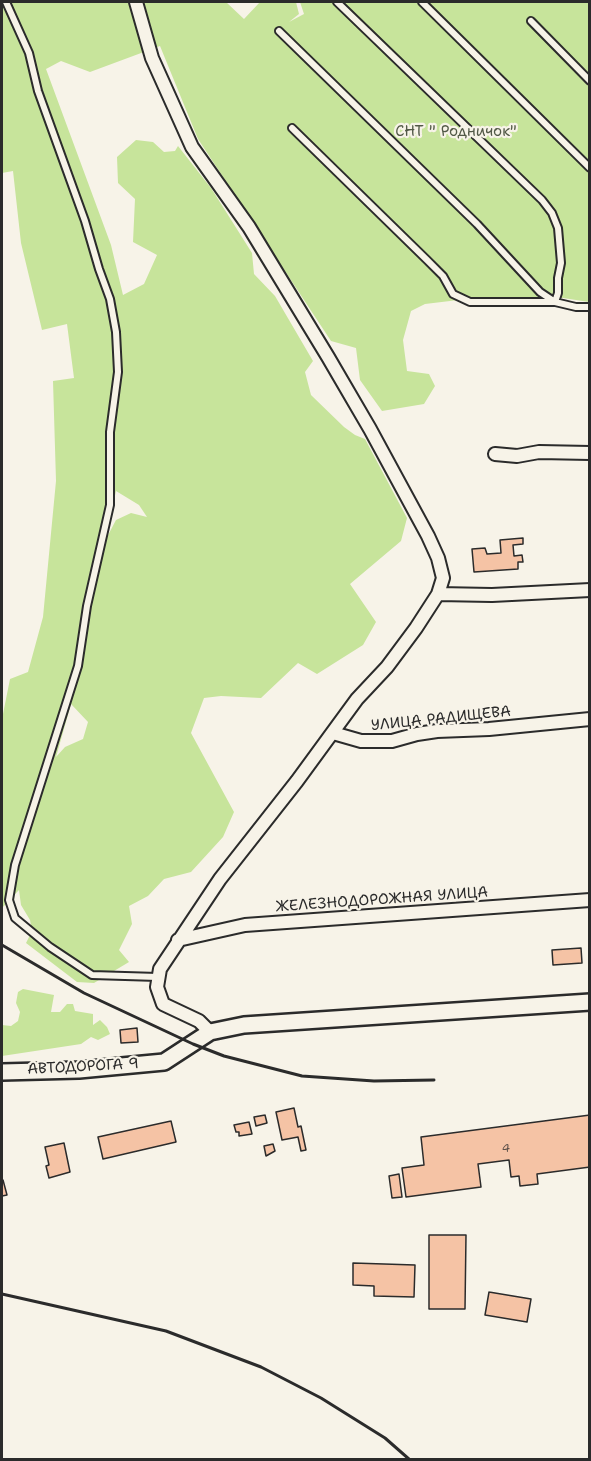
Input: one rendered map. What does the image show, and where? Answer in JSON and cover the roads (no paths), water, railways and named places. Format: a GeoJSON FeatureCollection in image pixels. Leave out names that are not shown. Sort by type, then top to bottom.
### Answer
{"type":"FeatureCollection","features":[{"type":"Feature","properties":{"kind":"street"},"geometry":{"type":"LineString","coordinates":[[136,2],[152,58],[192,147],[249,227],[285,284],[370,429],[428,536],[438,558],[443,578],[438,594],[416,628],[387,667],[357,699],[220,879],[178,940],[160,969],[157,987],[162,1004],[199,1021],[210,1032],[244,1025],[590,1002]]}},
{"type":"Feature","properties":{"kind":"street"},"geometry":{"type":"LineString","coordinates":[[495,454],[517,456],[539,452],[590,453]]}},
{"type":"Feature","properties":{"kind":"street"},"geometry":{"type":"LineString","coordinates":[[438,594],[492,595],[590,590]]}},
{"type":"Feature","properties":{"kind":"street","name":"УЛИЦА РАДИЩЕВА"},"geometry":{"type":"LineString","coordinates":[[333,733],[361,741],[392,741],[437,731],[489,729],[590,719]]}},
{"type":"Feature","properties":{"kind":"street","name":"ЖЕЛЕЗНОДОРОЖНАЯ УЛИЦА"},"geometry":{"type":"LineString","coordinates":[[178,940],[245,925],[590,900]]}},
{"type":"Feature","properties":{"kind":"street","name":"АВТОДОРОГА 9"},"geometry":{"type":"LineString","coordinates":[[2,1072],[79,1070],[164,1062],[210,1032]]}},
{"type":"Feature","properties":{"kind":"lane"},"geometry":{"type":"LineString","coordinates":[[6,2],[29,53],[38,91],[82,211],[110,299],[116,332],[118,372],[110,432],[110,505],[87,606],[78,666],[15,865],[9,900],[15,918],[50,948],[92,975],[158,977]]}},
{"type":"Feature","properties":{"kind":"lane"},"geometry":{"type":"LineString","coordinates":[[337,2],[542,200],[552,213],[558,228],[561,263],[555,302]]}},
{"type":"Feature","properties":{"kind":"lane"},"geometry":{"type":"LineString","coordinates":[[422,2],[590,168]]}},
{"type":"Feature","properties":{"kind":"lane"},"geometry":{"type":"LineString","coordinates":[[531,21],[590,81]]}},
{"type":"Feature","properties":{"kind":"lane"},"geometry":{"type":"LineString","coordinates":[[279,31],[477,224],[540,292],[555,302]]}},
{"type":"Feature","properties":{"kind":"lane"},"geometry":{"type":"LineString","coordinates":[[292,128],[443,276],[453,294],[470,302],[555,302],[576,307],[590,307]]}},
{"type":"Feature","properties":{"kind":"railway"},"geometry":{"type":"LineString","coordinates":[[2,945],[84,993],[224,1056],[302,1076],[374,1081],[434,1080]]}},
{"type":"Feature","properties":{"kind":"railway"},"geometry":{"type":"LineString","coordinates":[[2,1294],[166,1331],[261,1367],[321,1398],[385,1438],[410,1460]]}},
{"type":"Feature","properties":{"kind":"park label","name":"СНТ \" Родничок\""},"geometry":{"type":"Point","coordinates":[456,132]}}]}
